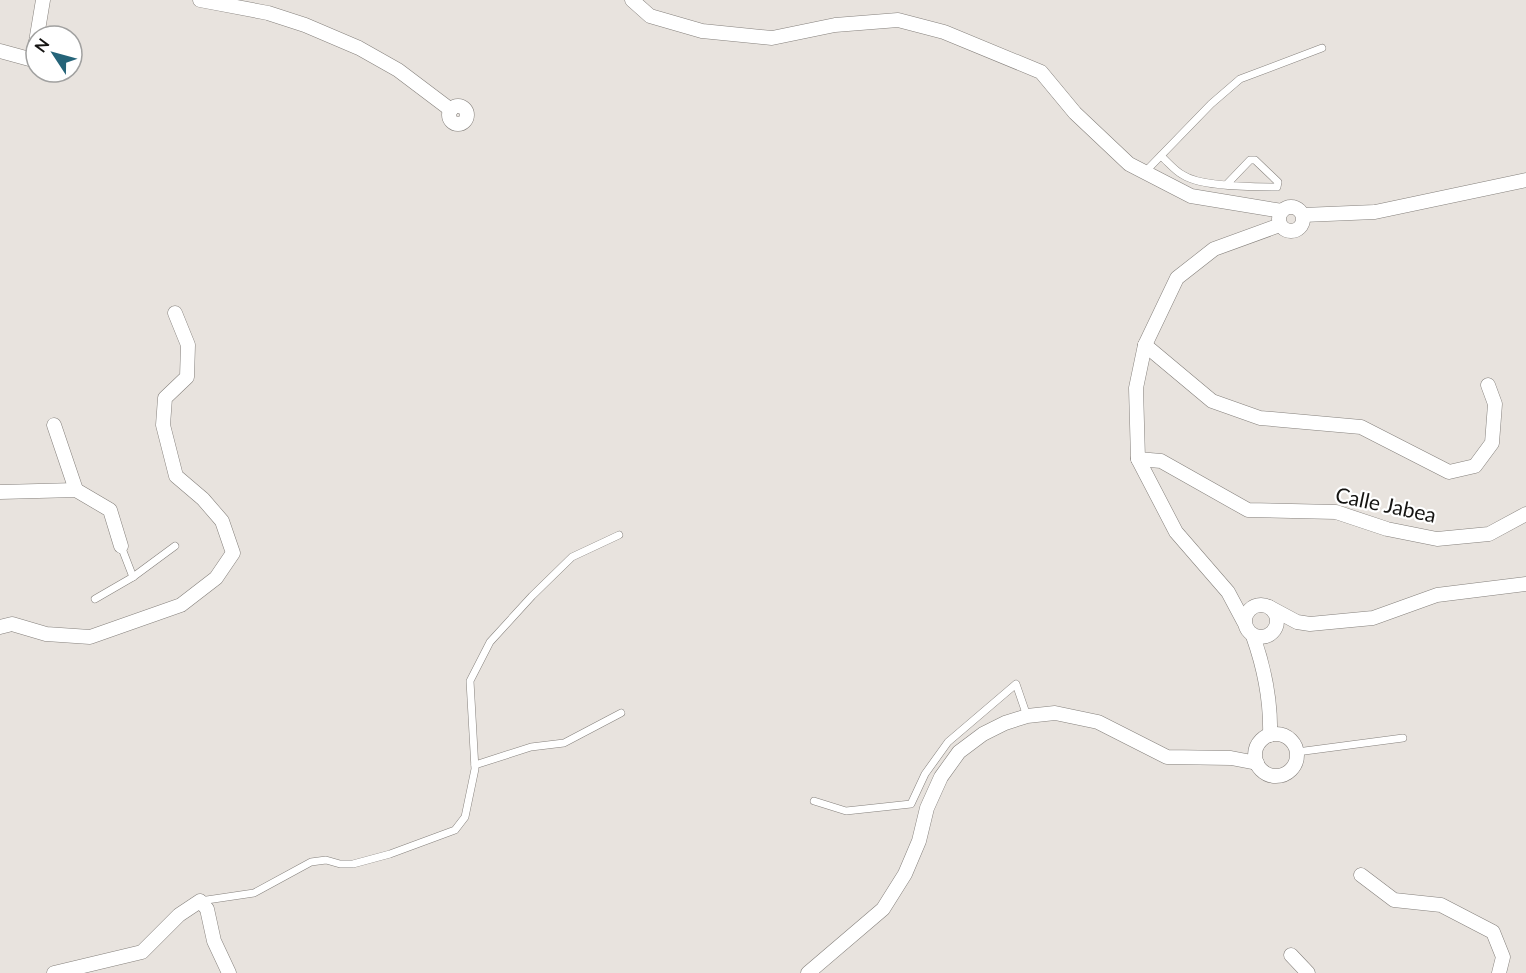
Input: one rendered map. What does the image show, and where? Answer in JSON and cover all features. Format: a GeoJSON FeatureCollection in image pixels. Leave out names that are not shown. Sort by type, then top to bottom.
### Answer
{"type":"FeatureCollection","features":[{"type":"Feature","properties":{"kind":"street"},"geometry":{"type":"LineString","coordinates":[[39,24],[43,0]]}},
{"type":"Feature","properties":{"kind":"street"},"geometry":{"type":"LineString","coordinates":[[200,0],[268,13],[305,25],[359,48],[398,70],[451,110]]}},
{"type":"Feature","properties":{"kind":"street"},"geometry":{"type":"LineString","coordinates":[[632,0],[650,16],[702,32],[772,38],[836,25],[898,20],[944,32],[1041,72],[1074,113],[1129,164],[1191,196],[1281,218],[1289,231],[1298,230],[1303,224],[1303,215],[1295,207],[1287,207],[1281,218],[1214,249],[1177,278],[1145,345],[1136,388],[1138,459],[1176,532],[1228,591],[1248,632],[1264,635],[1297,622]]}},
{"type":"Feature","properties":{"kind":"street"},"geometry":{"type":"LineString","coordinates":[[0,51],[24,58]]}},
{"type":"Feature","properties":{"kind":"street"},"geometry":{"type":"LineString","coordinates":[[1303,215],[1375,212],[1526,180]]}},
{"type":"Feature","properties":{"kind":"street"},"geometry":{"type":"LineString","coordinates":[[0,627],[12,624],[46,634],[90,637],[181,605],[216,578],[234,553],[222,521],[203,499],[176,476],[163,425],[165,398],[187,377],[188,345],[175,313]]}},
{"type":"Feature","properties":{"kind":"street"},"geometry":{"type":"LineString","coordinates":[[1145,345],[1212,400],[1260,418],[1361,427],[1449,472],[1475,466],[1492,443],[1495,404],[1488,385]]}},
{"type":"Feature","properties":{"kind":"street"},"geometry":{"type":"LineString","coordinates":[[54,425],[76,490]]}},
{"type":"Feature","properties":{"kind":"street","name":"Calle Jabea"},"geometry":{"type":"LineString","coordinates":[[1138,459],[1161,461],[1248,510],[1336,512],[1387,529],[1437,538],[1489,534],[1526,514]]}},
{"type":"Feature","properties":{"kind":"street"},"geometry":{"type":"LineString","coordinates":[[0,492],[76,490],[110,510],[121,546]]}},
{"type":"Feature","properties":{"kind":"street"},"geometry":{"type":"LineString","coordinates":[[1228,591],[1266,606],[1297,622],[1310,624],[1373,618],[1437,595],[1526,584]]}},
{"type":"Feature","properties":{"kind":"street"},"geometry":{"type":"LineString","coordinates":[[1244,622],[1252,607],[1266,606]]}},
{"type":"Feature","properties":{"kind":"street"},"geometry":{"type":"LineString","coordinates":[[1266,606],[1277,618],[1275,628],[1264,635],[1259,654],[1275,735]]}},
{"type":"Feature","properties":{"kind":"street"},"geometry":{"type":"LineString","coordinates":[[808,973],[883,909],[905,873],[919,841],[927,808],[941,777],[959,752],[983,734],[1027,716],[1055,713],[1098,722],[1167,757],[1231,758],[1257,763]]}},
{"type":"Feature","properties":{"kind":"street"},"geometry":{"type":"LineString","coordinates":[[1275,735],[1291,740],[1297,752],[1295,764],[1285,774],[1271,775],[1264,772],[1257,763],[1255,753],[1257,746],[1261,740],[1275,735]]}},
{"type":"Feature","properties":{"kind":"street"},"geometry":{"type":"LineString","coordinates":[[1231,758],[1257,746]]}},
{"type":"Feature","properties":{"kind":"street"},"geometry":{"type":"LineString","coordinates":[[1361,875],[1394,900],[1441,905],[1493,932],[1503,957],[1499,973]]}},
{"type":"Feature","properties":{"kind":"street"},"geometry":{"type":"LineString","coordinates":[[56,973],[142,952],[178,915],[200,901],[207,909],[214,941],[229,973]]}},
{"type":"Feature","properties":{"kind":"street"},"geometry":{"type":"LineString","coordinates":[[1291,955],[1308,973]]}},
{"type":"Feature","properties":{"kind":"lane"},"geometry":{"type":"LineString","coordinates":[[1145,172],[1211,104],[1240,79],[1322,48]]}},
{"type":"Feature","properties":{"kind":"lane"},"geometry":{"type":"LineString","coordinates":[[1161,156],[1184,177],[1209,183],[1277,187],[1278,183],[1255,160],[1250,160],[1227,184]]}},
{"type":"Feature","properties":{"kind":"lane"},"geometry":{"type":"LineString","coordinates":[[200,901],[254,892],[311,862],[326,860],[340,864],[353,864],[390,854],[455,830],[465,818],[474,765],[470,681],[490,642],[572,556],[619,535]]}},
{"type":"Feature","properties":{"kind":"lane"},"geometry":{"type":"LineString","coordinates":[[121,546],[134,577]]}},
{"type":"Feature","properties":{"kind":"lane"},"geometry":{"type":"LineString","coordinates":[[95,600],[134,577],[175,546]]}},
{"type":"Feature","properties":{"kind":"lane"},"geometry":{"type":"LineString","coordinates":[[814,801],[846,811],[911,804],[925,774],[948,742],[1016,684],[1027,716]]}},
{"type":"Feature","properties":{"kind":"lane"},"geometry":{"type":"LineString","coordinates":[[474,765],[531,747],[564,743],[621,713]]}},
{"type":"Feature","properties":{"kind":"lane"},"geometry":{"type":"LineString","coordinates":[[1297,752],[1403,738]]}}]}
